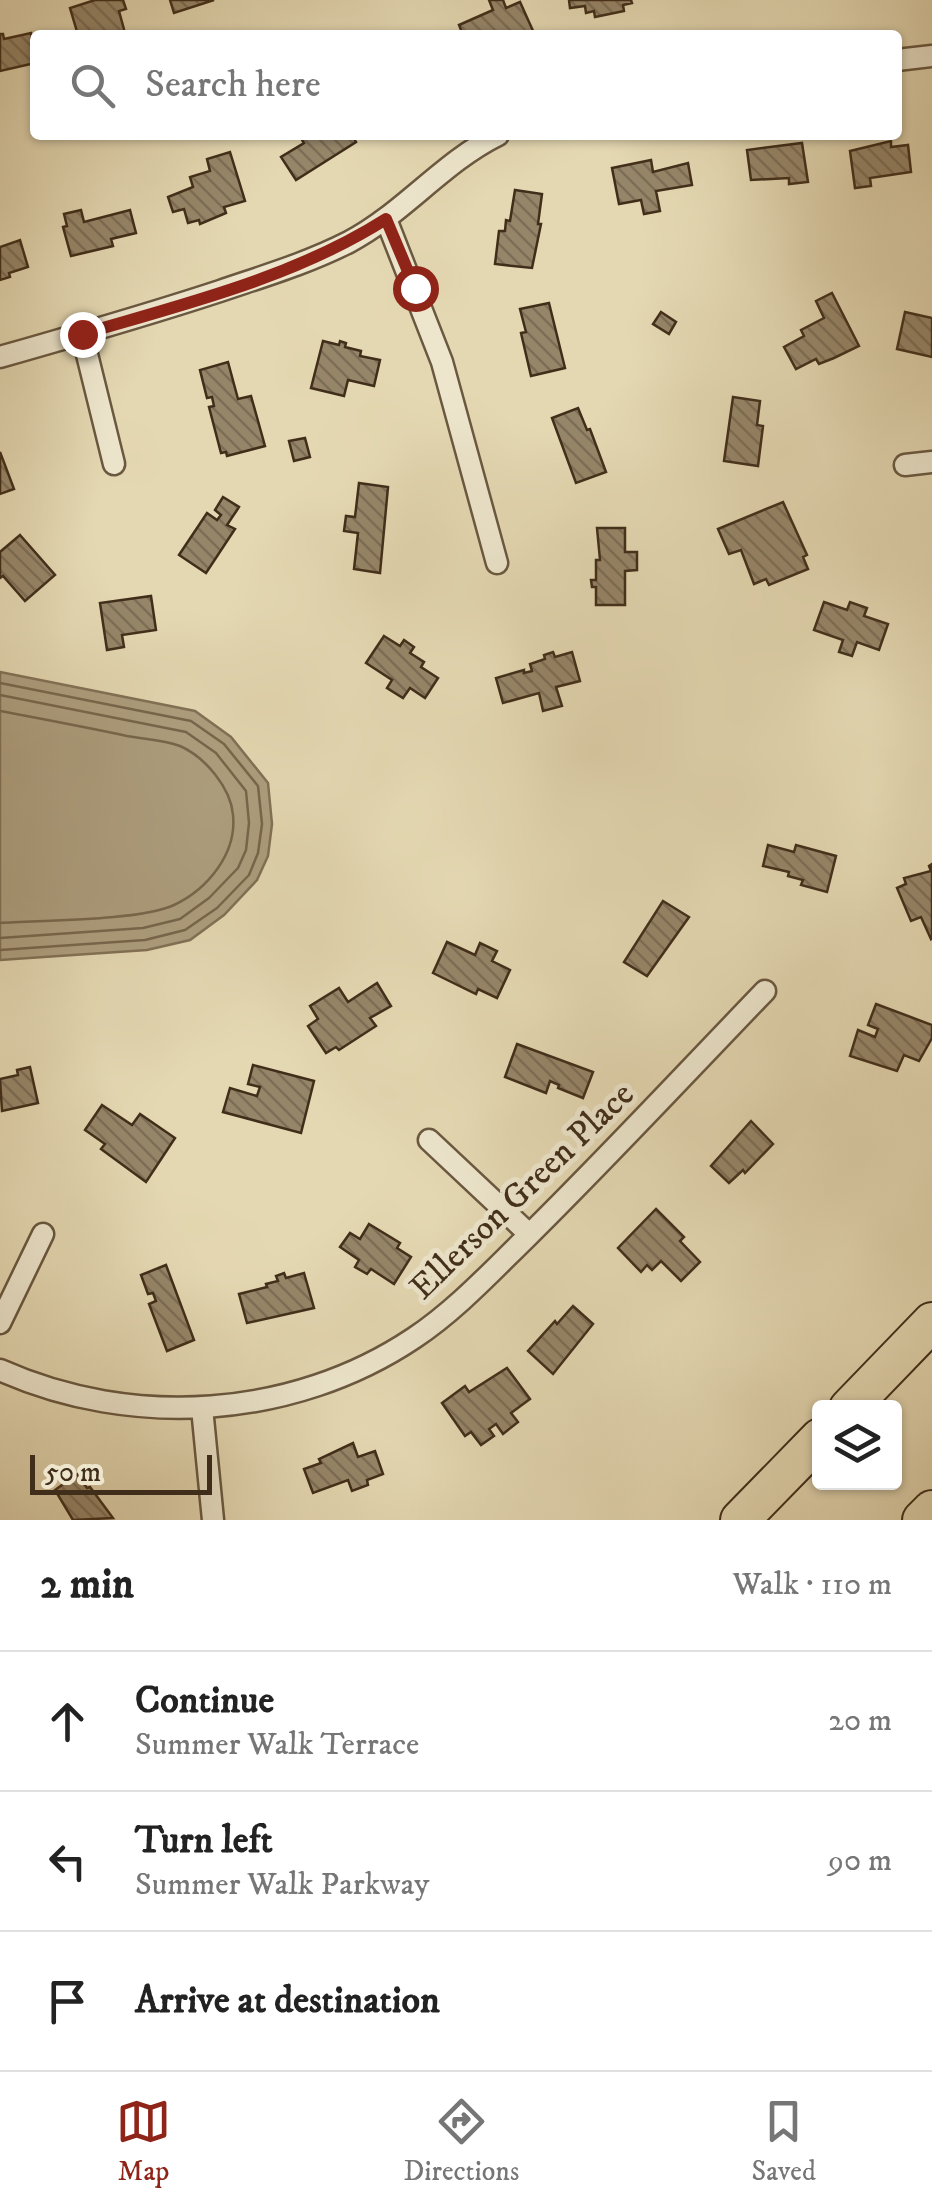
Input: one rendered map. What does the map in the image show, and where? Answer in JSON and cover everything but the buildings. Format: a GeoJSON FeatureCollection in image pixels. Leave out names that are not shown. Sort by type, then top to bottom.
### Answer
{"type":"FeatureCollection","features":[{"type":"Feature","properties":{"kind":"highway"},"geometry":{"type":"LineString","coordinates":[[857,1400],[932,1322]]}},
{"type":"Feature","properties":{"kind":"highway"},"geometry":{"type":"LineString","coordinates":[[740,1520],[812,1446]]}},
{"type":"Feature","properties":{"kind":"highway"},"geometry":{"type":"LineString","coordinates":[[922,1520],[932,1510]]}},
{"type":"Feature","properties":{"kind":"street"},"geometry":{"type":"LineString","coordinates":[[902,59],[932,56]]}},
{"type":"Feature","properties":{"kind":"street"},"geometry":{"type":"LineString","coordinates":[[0,357],[302,264],[386,219],[488,140]]}},
{"type":"Feature","properties":{"kind":"street"},"geometry":{"type":"LineString","coordinates":[[386,219],[442,362],[497,563]]}},
{"type":"Feature","properties":{"kind":"street"},"geometry":{"type":"LineString","coordinates":[[82,334],[114,464]]}},
{"type":"Feature","properties":{"kind":"street"},"geometry":{"type":"LineString","coordinates":[[904,466],[932,462]]}},
{"type":"Feature","properties":{"kind":"street","name":"Ellerson Green Place"},"geometry":{"type":"LineString","coordinates":[[0,1370],[59,1392],[116,1404],[202,1408],[282,1396],[328,1382],[372,1362],[414,1338],[453,1308],[764,991]]}},
{"type":"Feature","properties":{"kind":"street"},"geometry":{"type":"LineString","coordinates":[[429,1140],[529,1234]]}},
{"type":"Feature","properties":{"kind":"street"},"geometry":{"type":"LineString","coordinates":[[0,1323],[42,1234]]}},
{"type":"Feature","properties":{"kind":"street"},"geometry":{"type":"LineString","coordinates":[[202,1408],[213,1520]]}},
{"type":"Feature","properties":{"kind":"water"},"geometry":{"type":"Polygon","coordinates":[[[0,672],[195,711],[231,737],[268,783],[272,824],[268,856],[257,880],[224,915],[190,940],[147,950],[0,960],[0,672]]]}},
{"type":"Feature","properties":{"kind":"route"},"geometry":{"type":"LineString","coordinates":[[82,334],[302,264],[386,219],[415,288]]}}]}
